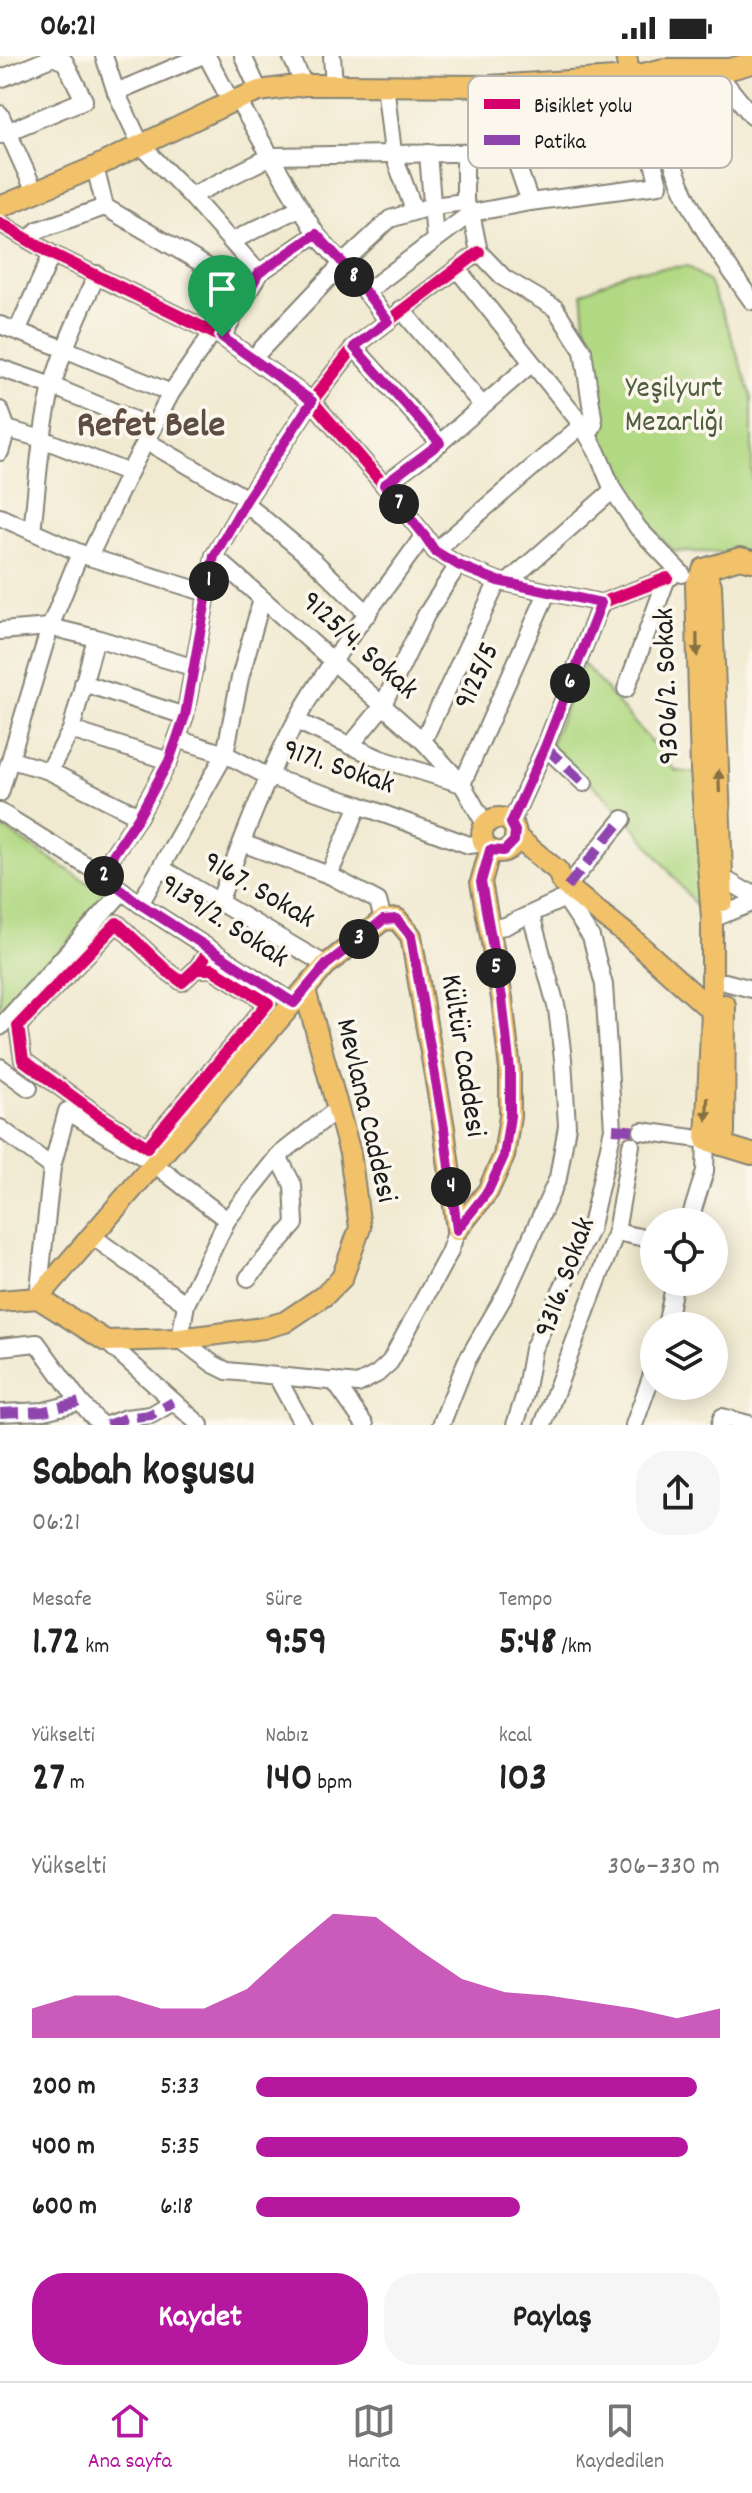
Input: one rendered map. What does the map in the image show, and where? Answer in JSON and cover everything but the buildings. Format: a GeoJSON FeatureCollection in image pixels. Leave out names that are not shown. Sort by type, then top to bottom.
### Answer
{"type":"FeatureCollection","features":[{"type":"Feature","properties":{"kind":"main road"},"geometry":{"type":"LineString","coordinates":[[626,56],[630,76]]}},
{"type":"Feature","properties":{"kind":"main road"},"geometry":{"type":"LineString","coordinates":[[632,76],[661,63],[714,69],[730,69],[752,63]]}},
{"type":"Feature","properties":{"kind":"main road"},"geometry":{"type":"LineString","coordinates":[[0,207],[259,91],[304,85],[468,86]]}},
{"type":"Feature","properties":{"kind":"main road"},"geometry":{"type":"LineString","coordinates":[[704,569],[740,558],[752,561]]}},
{"type":"Feature","properties":{"kind":"main road","name":"9306/2. Sokak"},"geometry":{"type":"LineString","coordinates":[[704,569],[711,585],[723,878],[712,1011],[714,1142]]}},
{"type":"Feature","properties":{"kind":"main road","name":"9306/2. Sokak"},"geometry":{"type":"LineString","coordinates":[[704,569],[696,585],[701,770],[725,982],[724,1132],[714,1142]]}},
{"type":"Feature","properties":{"kind":"main road"},"geometry":{"type":"LineString","coordinates":[[457,1230],[488,1191],[499,1168],[504,1156],[510,1116],[510,1070],[502,998],[481,882],[499,837],[550,880],[630,937],[712,1011]]}},
{"type":"Feature","properties":{"kind":"main road","name":"Kültür Caddesi"},"geometry":{"type":"LineString","coordinates":[[383,920],[397,919],[411,936],[444,1128],[457,1230]]}},
{"type":"Feature","properties":{"kind":"main road"},"geometry":{"type":"LineString","coordinates":[[38,1298],[326,965],[383,920]]}},
{"type":"Feature","properties":{"kind":"main road","name":"Mevlana Caddesi"},"geometry":{"type":"LineString","coordinates":[[106,1341],[180,1339],[263,1328],[285,1322],[325,1295],[342,1278],[360,1228],[350,1153],[299,997]]}},
{"type":"Feature","properties":{"kind":"main road"},"geometry":{"type":"LineString","coordinates":[[714,1142],[752,1154]]}},
{"type":"Feature","properties":{"kind":"main road"},"geometry":{"type":"LineString","coordinates":[[0,1301],[38,1298],[106,1341]]}},
{"type":"Feature","properties":{"kind":"street"},"geometry":{"type":"LineString","coordinates":[[104,56],[116,92],[141,145],[259,273]]}},
{"type":"Feature","properties":{"kind":"street"},"geometry":{"type":"LineString","coordinates":[[116,92],[201,56]]}},
{"type":"Feature","properties":{"kind":"street"},"geometry":{"type":"LineString","coordinates":[[207,56],[272,156],[316,234],[388,321]]}},
{"type":"Feature","properties":{"kind":"street"},"geometry":{"type":"LineString","coordinates":[[243,56],[259,91]]}},
{"type":"Feature","properties":{"kind":"street"},"geometry":{"type":"LineString","coordinates":[[291,56],[304,85]]}},
{"type":"Feature","properties":{"kind":"street"},"geometry":{"type":"LineString","coordinates":[[332,56],[334,85]]}},
{"type":"Feature","properties":{"kind":"street"},"geometry":{"type":"LineString","coordinates":[[0,79],[50,57],[65,62],[84,100],[3,133]]}},
{"type":"Feature","properties":{"kind":"street"},"geometry":{"type":"LineString","coordinates":[[714,69],[720,76]]}},
{"type":"Feature","properties":{"kind":"street"},"geometry":{"type":"LineString","coordinates":[[385,84],[393,153],[414,210]]}},
{"type":"Feature","properties":{"kind":"street"},"geometry":{"type":"LineString","coordinates":[[732,91],[752,116]]}},
{"type":"Feature","properties":{"kind":"street"},"geometry":{"type":"LineString","coordinates":[[0,114],[3,133],[35,192]]}},
{"type":"Feature","properties":{"kind":"street"},"geometry":{"type":"LineString","coordinates":[[428,153],[435,240]]}},
{"type":"Feature","properties":{"kind":"street"},"geometry":{"type":"LineString","coordinates":[[435,551],[594,424],[583,351],[555,308],[504,278],[479,252],[468,208],[465,153]]}},
{"type":"Feature","properties":{"kind":"street"},"geometry":{"type":"LineString","coordinates":[[191,196],[272,156],[468,153]]}},
{"type":"Feature","properties":{"kind":"street"},"geometry":{"type":"LineString","coordinates":[[95,167],[105,207],[249,291]]}},
{"type":"Feature","properties":{"kind":"street"},"geometry":{"type":"LineString","coordinates":[[518,168],[530,202]]}},
{"type":"Feature","properties":{"kind":"street"},"geometry":{"type":"LineString","coordinates":[[254,357],[343,263],[390,219],[432,206],[468,208],[659,185],[654,168]]}},
{"type":"Feature","properties":{"kind":"street"},"geometry":{"type":"LineString","coordinates":[[673,168],[676,178],[724,261],[752,301]]}},
{"type":"Feature","properties":{"kind":"street"},"geometry":{"type":"LineString","coordinates":[[29,240],[38,230],[105,207]]}},
{"type":"Feature","properties":{"kind":"street"},"geometry":{"type":"LineString","coordinates":[[232,241],[299,208]]}},
{"type":"Feature","properties":{"kind":"street"},"geometry":{"type":"LineString","coordinates":[[366,292],[435,240],[468,208]]}},
{"type":"Feature","properties":{"kind":"street"},"geometry":{"type":"LineString","coordinates":[[0,223],[52,254],[217,335],[254,357],[312,401],[384,485],[435,551],[458,565],[503,582],[601,603],[675,576],[704,569]]}},
{"type":"Feature","properties":{"kind":"street"},"geometry":{"type":"LineString","coordinates":[[0,793],[50,627],[84,555],[171,393],[217,335],[259,273],[316,234]]}},
{"type":"Feature","properties":{"kind":"street"},"geometry":{"type":"LineString","coordinates":[[100,874],[139,816],[169,761],[185,716],[214,556],[246,501],[312,401],[354,347],[479,252]]}},
{"type":"Feature","properties":{"kind":"street"},"geometry":{"type":"LineString","coordinates":[[17,331],[52,254]]}},
{"type":"Feature","properties":{"kind":"street"},"geometry":{"type":"LineString","coordinates":[[458,270],[585,431],[613,490],[675,576]]}},
{"type":"Feature","properties":{"kind":"street"},"geometry":{"type":"LineString","coordinates":[[32,531],[42,439],[52,386],[97,274]]}},
{"type":"Feature","properties":{"kind":"street"},"geometry":{"type":"LineString","coordinates":[[401,309],[482,405]]}},
{"type":"Feature","properties":{"kind":"street"},"geometry":{"type":"LineString","coordinates":[[0,325],[171,393]]}},
{"type":"Feature","properties":{"kind":"street"},"geometry":{"type":"LineString","coordinates":[[354,347],[440,443]]}},
{"type":"Feature","properties":{"kind":"street"},"geometry":{"type":"LineString","coordinates":[[384,485],[440,443],[532,363]]}},
{"type":"Feature","properties":{"kind":"street"},"geometry":{"type":"LineString","coordinates":[[0,368],[52,386],[149,434],[246,501],[368,614]]}},
{"type":"Feature","properties":{"kind":"street"},"geometry":{"type":"LineString","coordinates":[[0,410],[7,429],[0,452]]}},
{"type":"Feature","properties":{"kind":"street"},"geometry":{"type":"LineString","coordinates":[[7,429],[42,439],[129,473]]}},
{"type":"Feature","properties":{"kind":"street"},"geometry":{"type":"LineString","coordinates":[[423,741],[503,582],[613,490]]}},
{"type":"Feature","properties":{"kind":"street"},"geometry":{"type":"LineString","coordinates":[[0,517],[84,555],[207,593]]}},
{"type":"Feature","properties":{"kind":"street"},"geometry":{"type":"LineString","coordinates":[[219,902],[269,777],[296,721],[424,535]]}},
{"type":"Feature","properties":{"kind":"street","name":"9125/4. Sokak"},"geometry":{"type":"LineString","coordinates":[[214,556],[423,741],[462,784],[499,837]]}},
{"type":"Feature","properties":{"kind":"street"},"geometry":{"type":"LineString","coordinates":[[350,746],[382,707],[426,615],[458,565]]}},
{"type":"Feature","properties":{"kind":"street"},"geometry":{"type":"LineString","coordinates":[[626,689],[675,576]]}},
{"type":"Feature","properties":{"kind":"street","name":"9125/5"},"geometry":{"type":"LineString","coordinates":[[462,784],[547,593]]}},
{"type":"Feature","properties":{"kind":"street"},"geometry":{"type":"LineString","coordinates":[[140,904],[225,754],[240,678],[262,599]]}},
{"type":"Feature","properties":{"kind":"street"},"geometry":{"type":"LineString","coordinates":[[499,837],[545,747],[601,603]]}},
{"type":"Feature","properties":{"kind":"street"},"geometry":{"type":"LineString","coordinates":[[1,634],[50,627],[195,668]]}},
{"type":"Feature","properties":{"kind":"street"},"geometry":{"type":"LineString","coordinates":[[49,771],[71,730],[96,638]]}},
{"type":"Feature","properties":{"kind":"street"},"geometry":{"type":"LineString","coordinates":[[83,683],[185,716]]}},
{"type":"Feature","properties":{"kind":"street"},"geometry":{"type":"LineString","coordinates":[[296,721],[381,759],[462,784]]}},
{"type":"Feature","properties":{"kind":"street"},"geometry":{"type":"LineString","coordinates":[[71,730],[169,761]]}},
{"type":"Feature","properties":{"kind":"street","name":"9171. Sokak"},"geometry":{"type":"LineString","coordinates":[[177,739],[225,754],[269,777],[359,805],[469,845],[499,837]]}},
{"type":"Feature","properties":{"kind":"street"},"geometry":{"type":"LineString","coordinates":[[545,747],[584,783]]}},
{"type":"Feature","properties":{"kind":"street"},"geometry":{"type":"LineString","coordinates":[[11,760],[49,771],[139,816]]}},
{"type":"Feature","properties":{"kind":"street"},"geometry":{"type":"LineString","coordinates":[[329,875],[359,805]]}},
{"type":"Feature","properties":{"kind":"street","name":"9139/2. Sokak"},"geometry":{"type":"LineString","coordinates":[[0,812],[100,874],[210,950],[299,997]]}},
{"type":"Feature","properties":{"kind":"street"},"geometry":{"type":"LineString","coordinates":[[488,929],[505,926],[531,915],[565,889],[623,819]]}},
{"type":"Feature","properties":{"kind":"street"},"geometry":{"type":"LineString","coordinates":[[242,843],[329,875],[378,901],[383,920]]}},
{"type":"Feature","properties":{"kind":"street","name":"9167. Sokak"},"geometry":{"type":"LineString","coordinates":[[161,868],[326,965]]}},
{"type":"Feature","properties":{"kind":"street"},"geometry":{"type":"LineString","coordinates":[[723,878],[752,892]]}},
{"type":"Feature","properties":{"kind":"street"},"geometry":{"type":"LineString","coordinates":[[515,1425],[525,1394],[533,1349],[590,1230],[613,1129],[604,985],[591,937],[565,889]]}},
{"type":"Feature","properties":{"kind":"street"},"geometry":{"type":"LineString","coordinates":[[0,1027],[123,891]]}},
{"type":"Feature","properties":{"kind":"street"},"geometry":{"type":"LineString","coordinates":[[718,917],[752,903]]}},
{"type":"Feature","properties":{"kind":"street"},"geometry":{"type":"LineString","coordinates":[[441,1425],[466,1362],[506,1293],[558,1178],[567,1126],[557,1009],[531,915]]}},
{"type":"Feature","properties":{"kind":"street"},"geometry":{"type":"LineString","coordinates":[[196,969],[212,969],[268,1003],[147,1147],[23,1060],[18,1026],[117,923],[182,982],[210,950]]}},
{"type":"Feature","properties":{"kind":"street"},"geometry":{"type":"LineString","coordinates":[[725,982],[752,989]]}},
{"type":"Feature","properties":{"kind":"street"},"geometry":{"type":"LineString","coordinates":[[0,1067],[29,1088]]}},
{"type":"Feature","properties":{"kind":"street"},"geometry":{"type":"LineString","coordinates":[[336,1110],[278,1156],[227,1220],[186,1304],[180,1339],[227,1371],[358,1384],[377,1374],[390,1362],[449,1253],[457,1230]]}},
{"type":"Feature","properties":{"kind":"street"},"geometry":{"type":"LineString","coordinates":[[38,1298],[52,1167],[67,1111],[153,1163],[227,1220]]}},
{"type":"Feature","properties":{"kind":"street"},"geometry":{"type":"LineString","coordinates":[[0,1128],[52,1167]]}},
{"type":"Feature","properties":{"kind":"street"},"geometry":{"type":"LineString","coordinates":[[642,1131],[714,1142]]}},
{"type":"Feature","properties":{"kind":"street","name":"9306/2. Sokak"},"geometry":{"type":"LineString","coordinates":[[693,1208],[714,1142]]}},
{"type":"Feature","properties":{"kind":"street","name":"9316. Sokak"},"geometry":{"type":"LineString","coordinates":[[543,1425],[616,1232],[631,1145]]}},
{"type":"Feature","properties":{"kind":"street"},"geometry":{"type":"LineString","coordinates":[[248,1278],[295,1224],[293,1185],[278,1156]]}},
{"type":"Feature","properties":{"kind":"street"},"geometry":{"type":"LineString","coordinates":[[616,1232],[640,1237]]}},
{"type":"Feature","properties":{"kind":"street"},"geometry":{"type":"LineString","coordinates":[[92,1236],[186,1304]]}},
{"type":"Feature","properties":{"kind":"street"},"geometry":{"type":"LineString","coordinates":[[106,1341],[200,1425]]}},
{"type":"Feature","properties":{"kind":"street"},"geometry":{"type":"LineString","coordinates":[[0,1347],[37,1343],[80,1402],[104,1425],[151,1415],[173,1402]]}},
{"type":"Feature","properties":{"kind":"street"},"geometry":{"type":"LineString","coordinates":[[277,1377],[303,1425]]}},
{"type":"Feature","properties":{"kind":"street"},"geometry":{"type":"LineString","coordinates":[[334,1381],[365,1425]]}},
{"type":"Feature","properties":{"kind":"street"},"geometry":{"type":"LineString","coordinates":[[634,1425],[643,1400]]}},
{"type":"Feature","properties":{"kind":"street"},"geometry":{"type":"LineString","coordinates":[[0,1413],[26,1418],[80,1402]]}},
{"type":"Feature","properties":{"kind":"street"},"geometry":{"type":"LineString","coordinates":[[720,1425],[722,1417],[752,1425]]}},
{"type":"Feature","properties":{"kind":"green space","name":"Yeşilyurt Mezarlığı"},"geometry":{"type":"Polygon","coordinates":[[[688,266],[709,282],[752,397],[752,554],[673,551],[633,507],[603,450],[593,401],[582,293],[629,271],[688,266]]]}},
{"type":"Feature","properties":{"kind":"green space"},"geometry":{"type":"Polygon","coordinates":[[[584,664],[676,771],[697,773],[701,912],[626,816],[550,745],[584,664]]]}},
{"type":"Feature","properties":{"kind":"green space"},"geometry":{"type":"Polygon","coordinates":[[[0,826],[110,897],[0,1015],[0,826]]]}},
{"type":"Feature","properties":{"kind":"marked path"},"geometry":{"type":"LineString","coordinates":[[545,747],[584,783]]}},
{"type":"Feature","properties":{"kind":"marked path"},"geometry":{"type":"LineString","coordinates":[[567,887],[623,819]]}},
{"type":"Feature","properties":{"kind":"marked path"},"geometry":{"type":"LineString","coordinates":[[613,1129],[642,1131]]}},
{"type":"Feature","properties":{"kind":"marked path"},"geometry":{"type":"LineString","coordinates":[[0,1413],[44,1411],[80,1402]]}},
{"type":"Feature","properties":{"kind":"marked path"},"geometry":{"type":"LineString","coordinates":[[107,1425],[126,1418],[151,1415],[173,1402]]}},
{"type":"Feature","properties":{"kind":"cycle path"},"geometry":{"type":"LineString","coordinates":[[0,223],[52,254],[222,337],[312,401],[384,485],[435,551],[458,565],[498,581],[601,603],[667,578]]}},
{"type":"Feature","properties":{"kind":"cycle path"},"geometry":{"type":"LineString","coordinates":[[100,874],[139,816],[169,761],[185,716],[214,556],[247,499],[312,401],[354,347],[479,252]]}},
{"type":"Feature","properties":{"kind":"cycle path"},"geometry":{"type":"LineString","coordinates":[[196,969],[182,982],[117,923],[18,1026],[23,1060],[147,1147],[268,1003],[212,969],[196,969],[210,950]]}},
{"type":"Feature","properties":{"kind":"district","name":"Refet Bele"},"geometry":{"type":"Point","coordinates":[151,427]}},
{"type":"Feature","properties":{"kind":"route"},"geometry":{"type":"LineString","coordinates":[[316,234],[388,321],[354,347],[440,443],[384,485],[435,551],[458,565],[498,581],[601,603],[545,747],[511,823],[515,831],[514,841],[504,851],[490,850],[481,882],[502,998],[510,1070],[510,1116],[504,1156],[488,1191],[457,1230],[444,1128],[411,936],[397,919],[383,920],[326,965],[294,1003],[140,904],[100,874],[139,816],[169,761],[185,716],[214,556],[247,499],[312,401],[222,337],[259,273],[316,234]]}}]}
